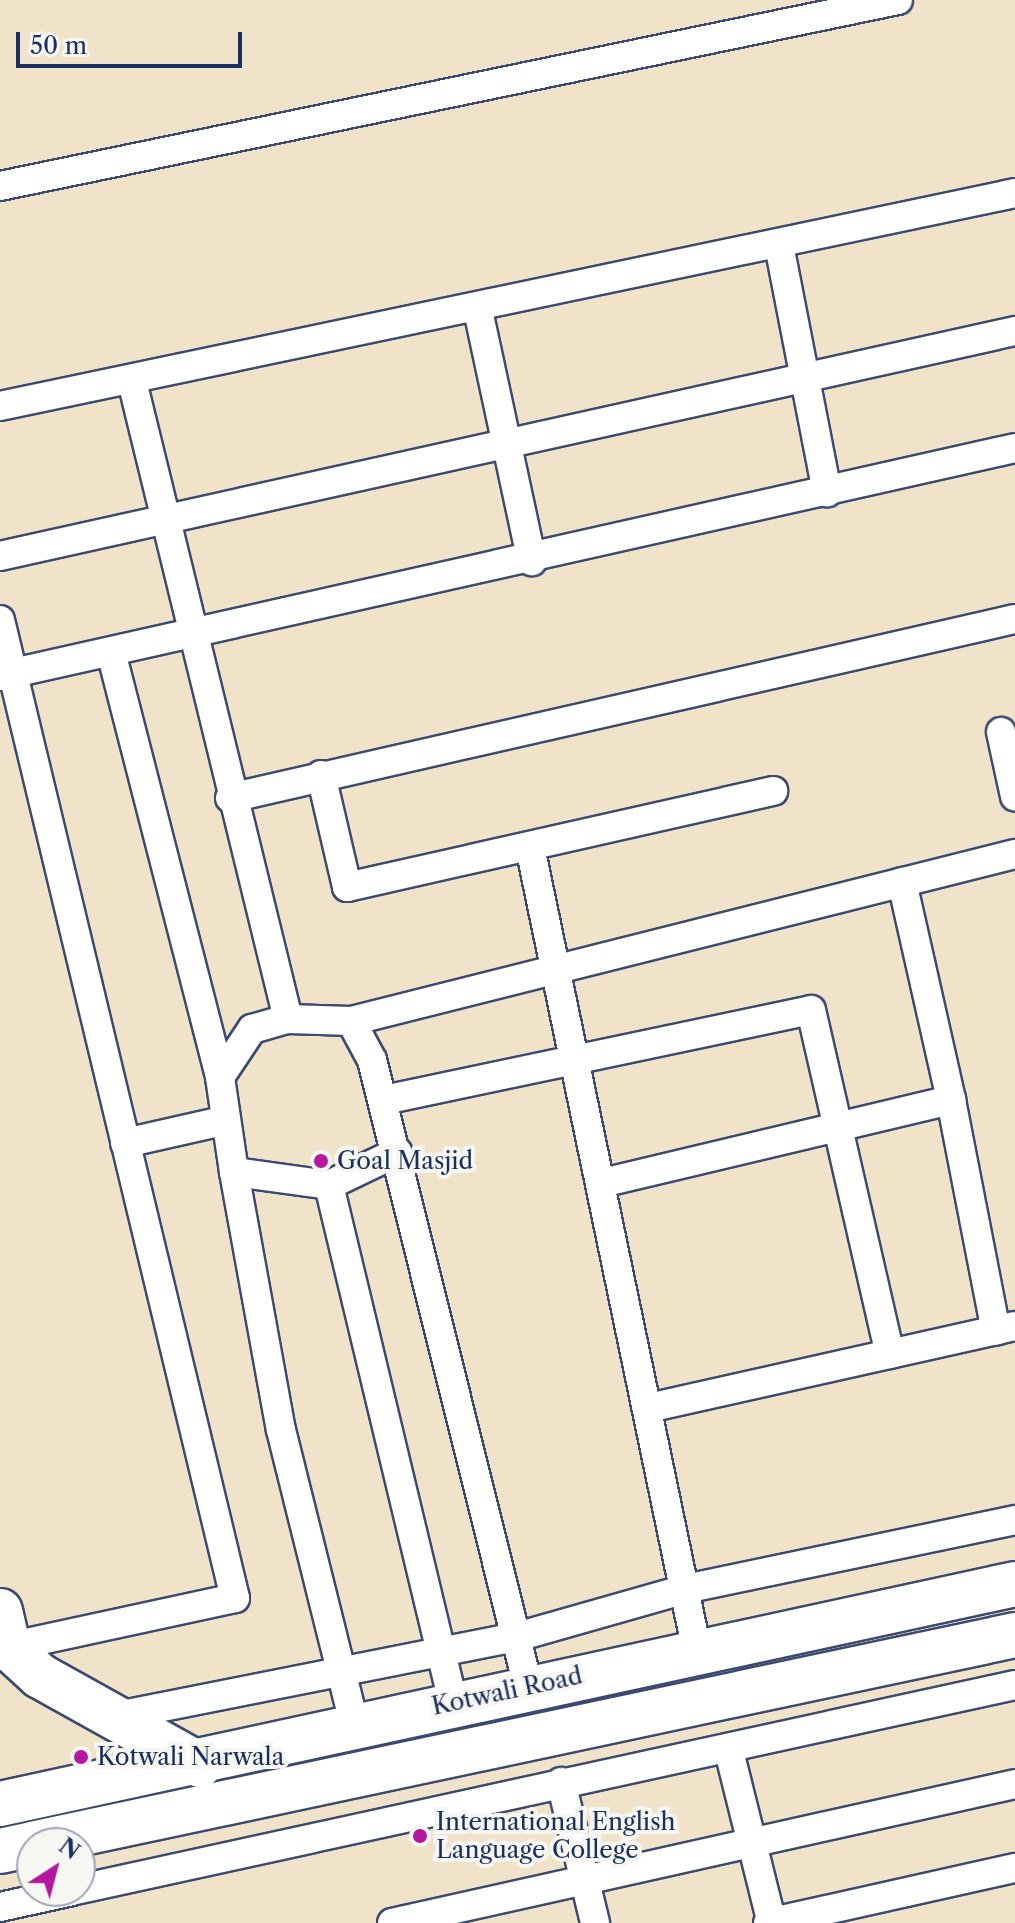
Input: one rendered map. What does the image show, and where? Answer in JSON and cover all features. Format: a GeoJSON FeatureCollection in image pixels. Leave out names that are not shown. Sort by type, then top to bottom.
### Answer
{"type":"FeatureCollection","features":[{"type":"Feature","properties":{"kind":"main road","name":"Kotwali Road"},"geometry":{"type":"LineString","coordinates":[[0,1804],[200,1765],[354,1723],[1015,1584]]}},
{"type":"Feature","properties":{"kind":"main road"},"geometry":{"type":"LineString","coordinates":[[4,1629],[107,1717],[200,1765]]}},
{"type":"Feature","properties":{"kind":"main road"},"geometry":{"type":"LineString","coordinates":[[96,1831],[1015,1635]]}},
{"type":"Feature","properties":{"kind":"street"},"geometry":{"type":"LineString","coordinates":[[0,186],[898,0]]}},
{"type":"Feature","properties":{"kind":"street"},"geometry":{"type":"LineString","coordinates":[[0,406],[478,310],[1015,193]]}},
{"type":"Feature","properties":{"kind":"street"},"geometry":{"type":"LineString","coordinates":[[779,245],[827,492]]}},
{"type":"Feature","properties":{"kind":"street"},"geometry":{"type":"LineString","coordinates":[[478,310],[532,561]]}},
{"type":"Feature","properties":{"kind":"street"},"geometry":{"type":"LineString","coordinates":[[0,556],[508,447],[1015,331]]}},
{"type":"Feature","properties":{"kind":"street"},"geometry":{"type":"LineString","coordinates":[[132,381],[165,522],[196,633],[230,798],[288,1019]]}},
{"type":"Feature","properties":{"kind":"street"},"geometry":{"type":"LineString","coordinates":[[6,675],[532,561],[1015,448]]}},
{"type":"Feature","properties":{"kind":"street"},"geometry":{"type":"LineString","coordinates":[[230,798],[1015,619]]}},
{"type":"Feature","properties":{"kind":"street"},"geometry":{"type":"LineString","coordinates":[[0,620],[6,675],[125,1143],[235,1598],[4,1629]]}},
{"type":"Feature","properties":{"kind":"street"},"geometry":{"type":"LineString","coordinates":[[111,652],[220,1077],[223,1121],[281,1430],[345,1673],[354,1723]]}},
{"type":"Feature","properties":{"kind":"street"},"geometry":{"type":"LineString","coordinates":[[1001,732],[1015,796]]}},
{"type":"Feature","properties":{"kind":"street"},"geometry":{"type":"LineString","coordinates":[[321,775],[347,887],[773,791]]}},
{"type":"Feature","properties":{"kind":"street"},"geometry":{"type":"LineString","coordinates":[[530,847],[697,1651]]}},
{"type":"Feature","properties":{"kind":"street"},"geometry":{"type":"LineString","coordinates":[[220,1077],[252,1029],[288,1019],[351,1021],[1015,854]]}},
{"type":"Feature","properties":{"kind":"street"},"geometry":{"type":"LineString","coordinates":[[648,1408],[1006,1329],[902,882]]}},
{"type":"Feature","properties":{"kind":"street"},"geometry":{"type":"LineString","coordinates":[[384,1100],[811,1010],[890,1354]]}},
{"type":"Feature","properties":{"kind":"street"},"geometry":{"type":"LineString","coordinates":[[351,1021],[384,1100],[398,1152],[528,1686]]}},
{"type":"Feature","properties":{"kind":"street"},"geometry":{"type":"LineString","coordinates":[[602,1183],[951,1100]]}},
{"type":"Feature","properties":{"kind":"street"},"geometry":{"type":"LineString","coordinates":[[125,1143],[223,1121]]}},
{"type":"Feature","properties":{"kind":"street"},"geometry":{"type":"LineString","coordinates":[[234,1172],[329,1185],[398,1152]]}},
{"type":"Feature","properties":{"kind":"street"},"geometry":{"type":"LineString","coordinates":[[329,1185],[453,1702]]}},
{"type":"Feature","properties":{"kind":"street"},"geometry":{"type":"LineString","coordinates":[[107,1717],[517,1637],[685,1589],[1015,1520]]}},
{"type":"Feature","properties":{"kind":"street"},"geometry":{"type":"LineString","coordinates":[[96,1885],[561,1782],[729,1751],[1015,1685]]}},
{"type":"Feature","properties":{"kind":"street"},"geometry":{"type":"LineString","coordinates":[[729,1751],[770,1923],[1015,1868]]}},
{"type":"Feature","properties":{"kind":"street"},"geometry":{"type":"LineString","coordinates":[[561,1782],[588,1882],[595,1923]]}},
{"type":"Feature","properties":{"kind":"street"},"geometry":{"type":"LineString","coordinates":[[392,1923],[588,1882],[1015,1784]]}},
{"type":"Feature","properties":{"kind":"place","name":"Goal Masjid"},"geometry":{"type":"Point","coordinates":[321,1161]}},
{"type":"Feature","properties":{"kind":"place","name":"Kotwali Narwala"},"geometry":{"type":"Point","coordinates":[81,1757]}},
{"type":"Feature","properties":{"kind":"place","name":"International English Language College"},"geometry":{"type":"Point","coordinates":[420,1836]}}]}
